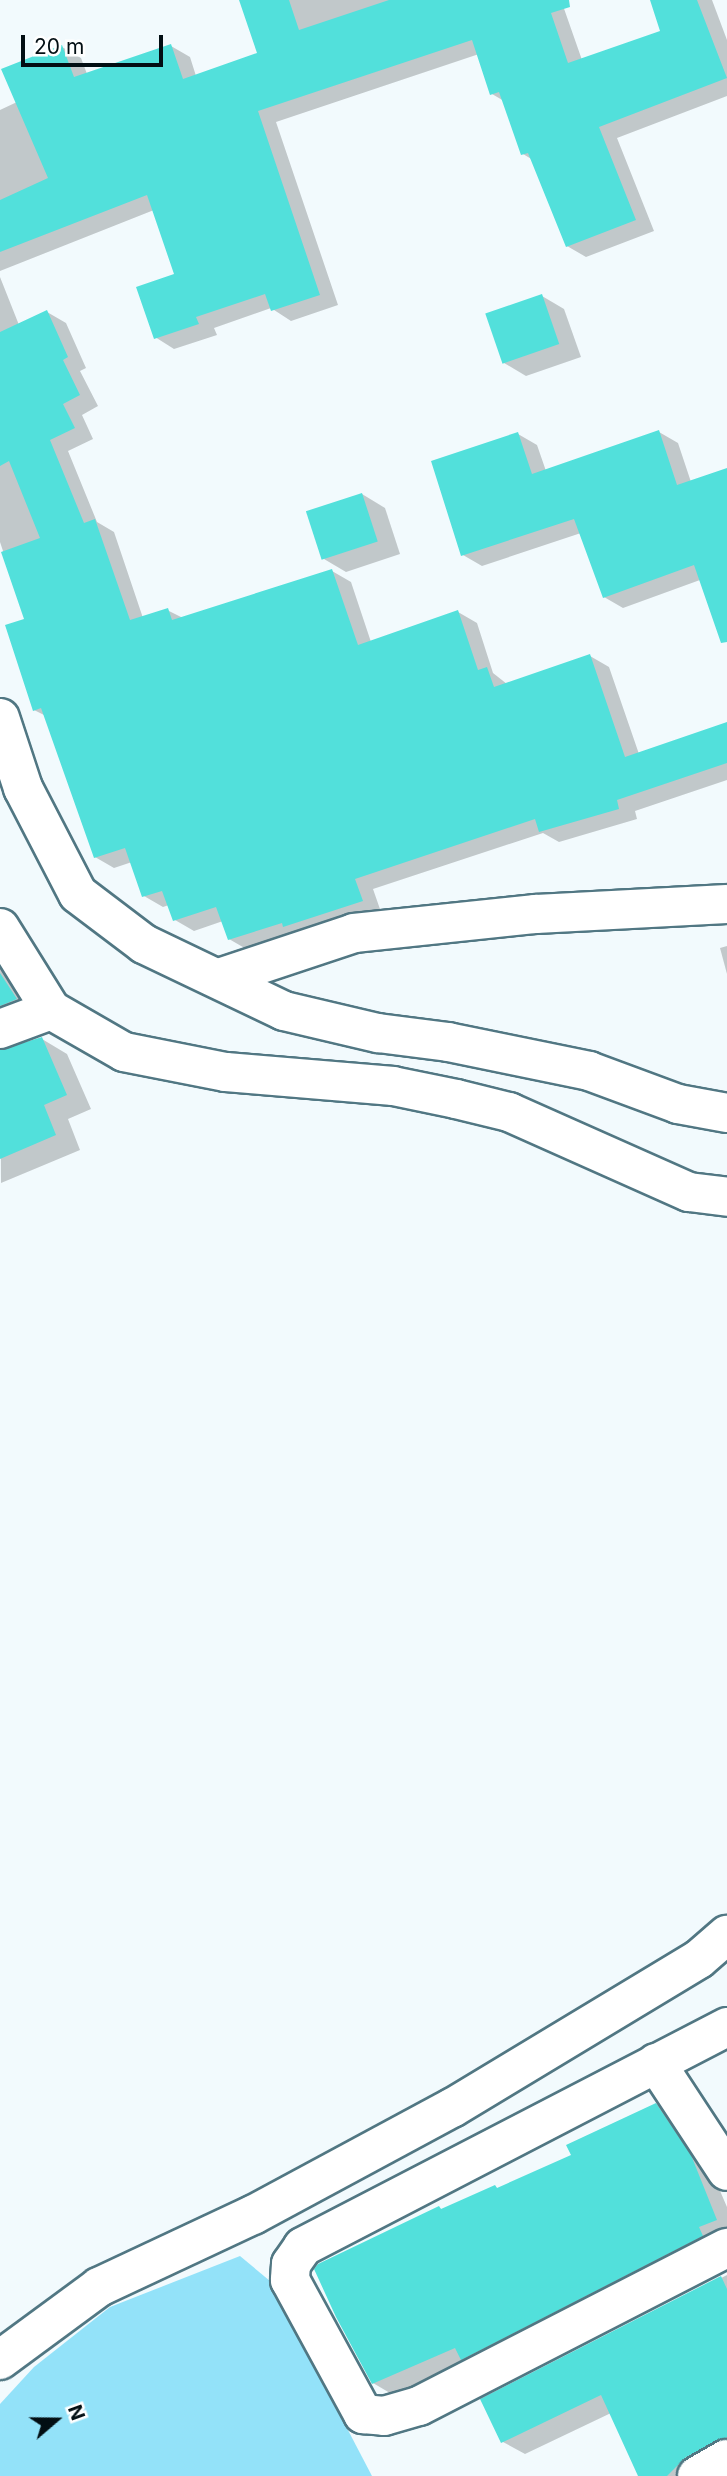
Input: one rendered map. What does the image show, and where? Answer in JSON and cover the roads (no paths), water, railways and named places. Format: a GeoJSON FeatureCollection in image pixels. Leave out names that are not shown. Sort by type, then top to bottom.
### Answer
{"type":"FeatureCollection","features":[{"type":"Feature","properties":{"kind":"street"},"geometry":{"type":"LineString","coordinates":[[0,718],[23,788],[78,894],[144,944],[284,1011],[377,1033],[448,1042],[589,1071],[678,1104],[727,1113]]}},
{"type":"Feature","properties":{"kind":"street"},"geometry":{"type":"LineString","coordinates":[[219,978],[366,931],[536,914],[727,904]]}},
{"type":"Feature","properties":{"kind":"street"},"geometry":{"type":"LineString","coordinates":[[0,928],[51,1010],[124,1052],[226,1072],[393,1086],[509,1112],[689,1192],[727,1197]]}},
{"type":"Feature","properties":{"kind":"street"},"geometry":{"type":"LineString","coordinates":[[0,1029],[51,1010]]}},
{"type":"Feature","properties":{"kind":"street"},"geometry":{"type":"LineString","coordinates":[[0,2360],[99,2287],[253,2214],[452,2108],[699,1959],[727,1936]]}},
{"type":"Feature","properties":{"kind":"street"},"geometry":{"type":"LineString","coordinates":[[727,2027],[303,2247],[291,2264],[290,2280],[363,2414],[384,2416],[419,2406],[727,2248]]}},
{"type":"Feature","properties":{"kind":"street"},"geometry":{"type":"LineString","coordinates":[[656,2063],[727,2171]]}},
{"type":"Feature","properties":{"kind":"street"},"geometry":{"type":"LineString","coordinates":[[697,2476],[727,2459]]}}]}
